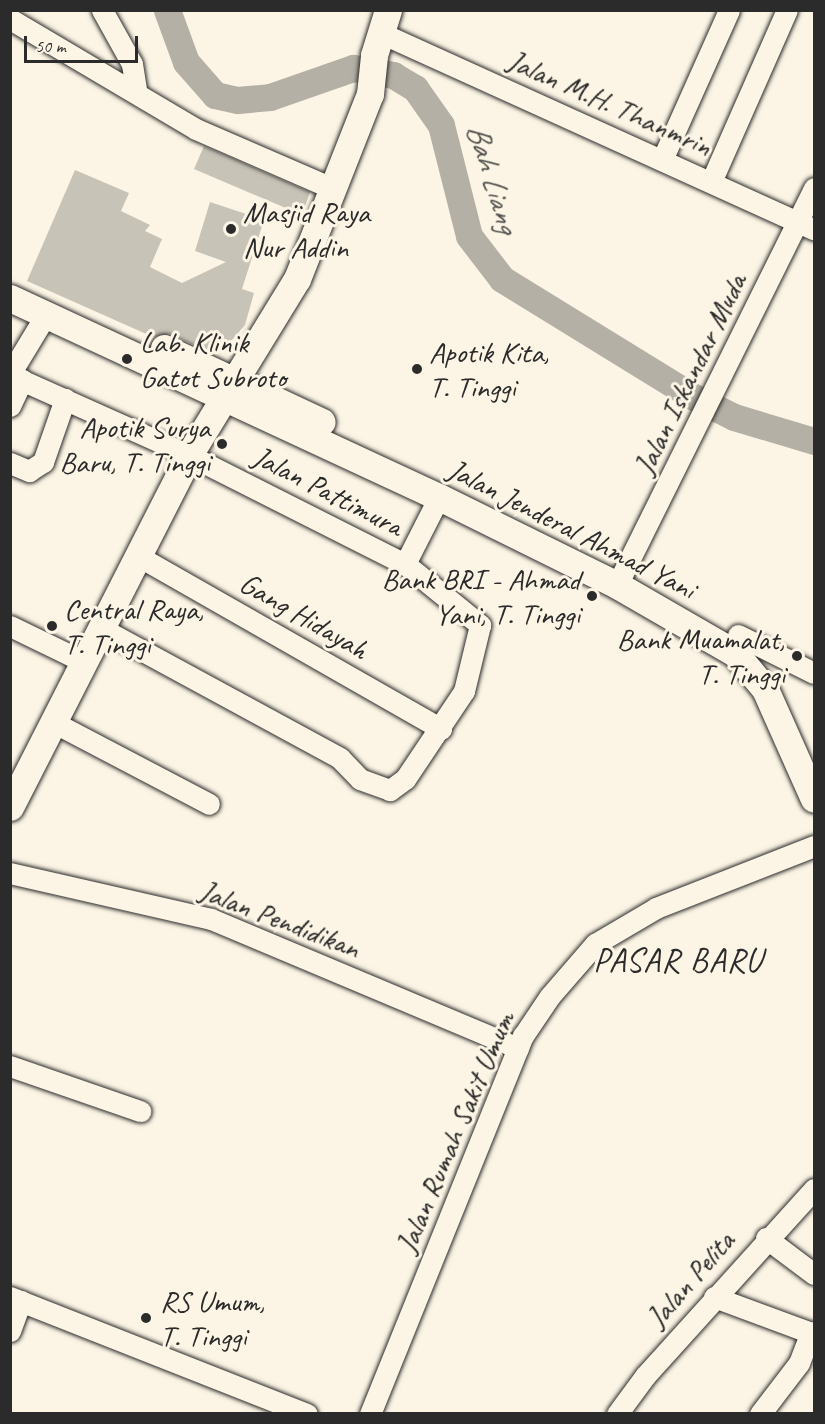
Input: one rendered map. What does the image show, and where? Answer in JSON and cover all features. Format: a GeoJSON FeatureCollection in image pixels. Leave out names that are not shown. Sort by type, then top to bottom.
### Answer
{"type":"FeatureCollection","features":[{"type":"Feature","properties":{"kind":"main road"},"geometry":{"type":"LineString","coordinates":[[10,807],[84,662],[99,627],[189,455],[297,279],[370,94],[381,33]]}},
{"type":"Feature","properties":{"kind":"main road"},"geometry":{"type":"LineString","coordinates":[[10,284],[230,387]]}},
{"type":"Feature","properties":{"kind":"main road"},"geometry":{"type":"LineString","coordinates":[[10,298],[230,387]]}},
{"type":"Feature","properties":{"kind":"main road","name":"Jalan Jenderal Ahmad Yani"},"geometry":{"type":"LineString","coordinates":[[230,387],[439,497],[738,634],[777,674],[814,762]]}},
{"type":"Feature","properties":{"kind":"main road","name":"Jalan Jenderal Ahmad Yani"},"geometry":{"type":"LineString","coordinates":[[230,387],[620,579],[748,666],[765,689],[814,799]]}},
{"type":"Feature","properties":{"kind":"street"},"geometry":{"type":"LineString","coordinates":[[102,10],[132,64],[136,89]]}},
{"type":"Feature","properties":{"kind":"street"},"geometry":{"type":"LineString","coordinates":[[711,182],[787,10]]}},
{"type":"Feature","properties":{"kind":"street"},"geometry":{"type":"LineString","coordinates":[[662,160],[725,12]]}},
{"type":"Feature","properties":{"kind":"street"},"geometry":{"type":"LineString","coordinates":[[10,20],[116,83],[136,89],[196,129],[334,189]]}},
{"type":"Feature","properties":{"kind":"street","name":"Jalan M.H. Thanmrin"},"geometry":{"type":"LineString","coordinates":[[381,33],[806,225]]}},
{"type":"Feature","properties":{"kind":"street","name":"Jalan Iskandar Muda"},"geometry":{"type":"LineString","coordinates":[[620,579],[687,446],[806,225],[814,188]]}},
{"type":"Feature","properties":{"kind":"street"},"geometry":{"type":"LineString","coordinates":[[10,406],[14,376],[47,313]]}},
{"type":"Feature","properties":{"kind":"street","name":"Jalan Pattimura"},"geometry":{"type":"LineString","coordinates":[[14,376],[189,455],[405,564],[439,497]]}},
{"type":"Feature","properties":{"kind":"street"},"geometry":{"type":"LineString","coordinates":[[10,463],[29,471],[43,462],[65,399]]}},
{"type":"Feature","properties":{"kind":"street","name":"Gang Hidayah"},"geometry":{"type":"LineString","coordinates":[[138,556],[441,729]]}},
{"type":"Feature","properties":{"kind":"street"},"geometry":{"type":"LineString","coordinates":[[99,627],[340,758],[360,779],[390,790],[405,779],[441,729],[464,691],[480,626],[405,564]]}},
{"type":"Feature","properties":{"kind":"street"},"geometry":{"type":"LineString","coordinates":[[10,626],[84,662]]}},
{"type":"Feature","properties":{"kind":"street"},"geometry":{"type":"LineString","coordinates":[[738,634],[814,673]]}},
{"type":"Feature","properties":{"kind":"street"},"geometry":{"type":"LineString","coordinates":[[53,722],[209,804]]}},
{"type":"Feature","properties":{"kind":"street","name":"Jalan Rumah Sakit Umum"},"geometry":{"type":"LineString","coordinates":[[370,1413],[518,1048],[550,996],[595,944],[656,908],[814,846]]}},
{"type":"Feature","properties":{"kind":"street","name":"Jalan Pendidikan"},"geometry":{"type":"LineString","coordinates":[[10,873],[211,919],[518,1048]]}},
{"type":"Feature","properties":{"kind":"street"},"geometry":{"type":"LineString","coordinates":[[10,1066],[140,1111]]}},
{"type":"Feature","properties":{"kind":"street","name":"Jalan Pelita"},"geometry":{"type":"LineString","coordinates":[[617,1413],[714,1297],[766,1238],[814,1189]]}},
{"type":"Feature","properties":{"kind":"street"},"geometry":{"type":"LineString","coordinates":[[766,1238],[814,1274]]}},
{"type":"Feature","properties":{"kind":"street"},"geometry":{"type":"LineString","coordinates":[[714,1297],[813,1333],[799,1363],[760,1413]]}},
{"type":"Feature","properties":{"kind":"street"},"geometry":{"type":"LineString","coordinates":[[10,1331],[16,1299],[307,1413]]}},
{"type":"Feature","properties":{"kind":"building"},"geometry":{"type":"Polygon","coordinates":[[[204,146],[310,192],[302,215],[194,169],[204,146]]]}},
{"type":"Feature","properties":{"kind":"building"},"geometry":{"type":"Polygon","coordinates":[[[75,170],[129,193],[121,211],[150,225],[145,231],[162,239],[150,267],[182,283],[226,262],[195,251],[210,202],[264,220],[242,289],[254,293],[245,325],[225,348],[211,353],[170,334],[153,337],[27,281],[75,170]]]}},
{"type":"Feature","properties":{"kind":"waterway","name":"Bah Liang"},"geometry":{"type":"LineString","coordinates":[[167,10],[186,62],[215,95],[237,100],[270,97],[353,68],[393,75],[415,88],[441,125],[469,236],[502,279],[694,397],[734,417],[814,441]]}},
{"type":"Feature","properties":{"kind":"place","name":"Masjid Raya Nur Addin"},"geometry":{"type":"Point","coordinates":[231,229]}},
{"type":"Feature","properties":{"kind":"place","name":"Lab. Klinik Gatot Subroto"},"geometry":{"type":"Point","coordinates":[127,359]}},
{"type":"Feature","properties":{"kind":"place","name":"Apotik Kita, T. Tinggi"},"geometry":{"type":"Point","coordinates":[417,369]}},
{"type":"Feature","properties":{"kind":"place","name":"Apotik Surya Baru, T. Tinggi"},"geometry":{"type":"Point","coordinates":[222,444]}},
{"type":"Feature","properties":{"kind":"place","name":"Bank BRI - Ahmad Yani, T. Tinggi"},"geometry":{"type":"Point","coordinates":[592,596]}},
{"type":"Feature","properties":{"kind":"place","name":"Central Raya, T. Tinggi"},"geometry":{"type":"Point","coordinates":[52,626]}},
{"type":"Feature","properties":{"kind":"place","name":"Bank Muamalat, T. Tinggi"},"geometry":{"type":"Point","coordinates":[797,656]}},
{"type":"Feature","properties":{"kind":"place","name":"RS Umum, T. Tinggi"},"geometry":{"type":"Point","coordinates":[146,1318]}},
{"type":"Feature","properties":{"kind":"district","name":"PASAR BARU"},"geometry":{"type":"Point","coordinates":[678,961]}}]}
